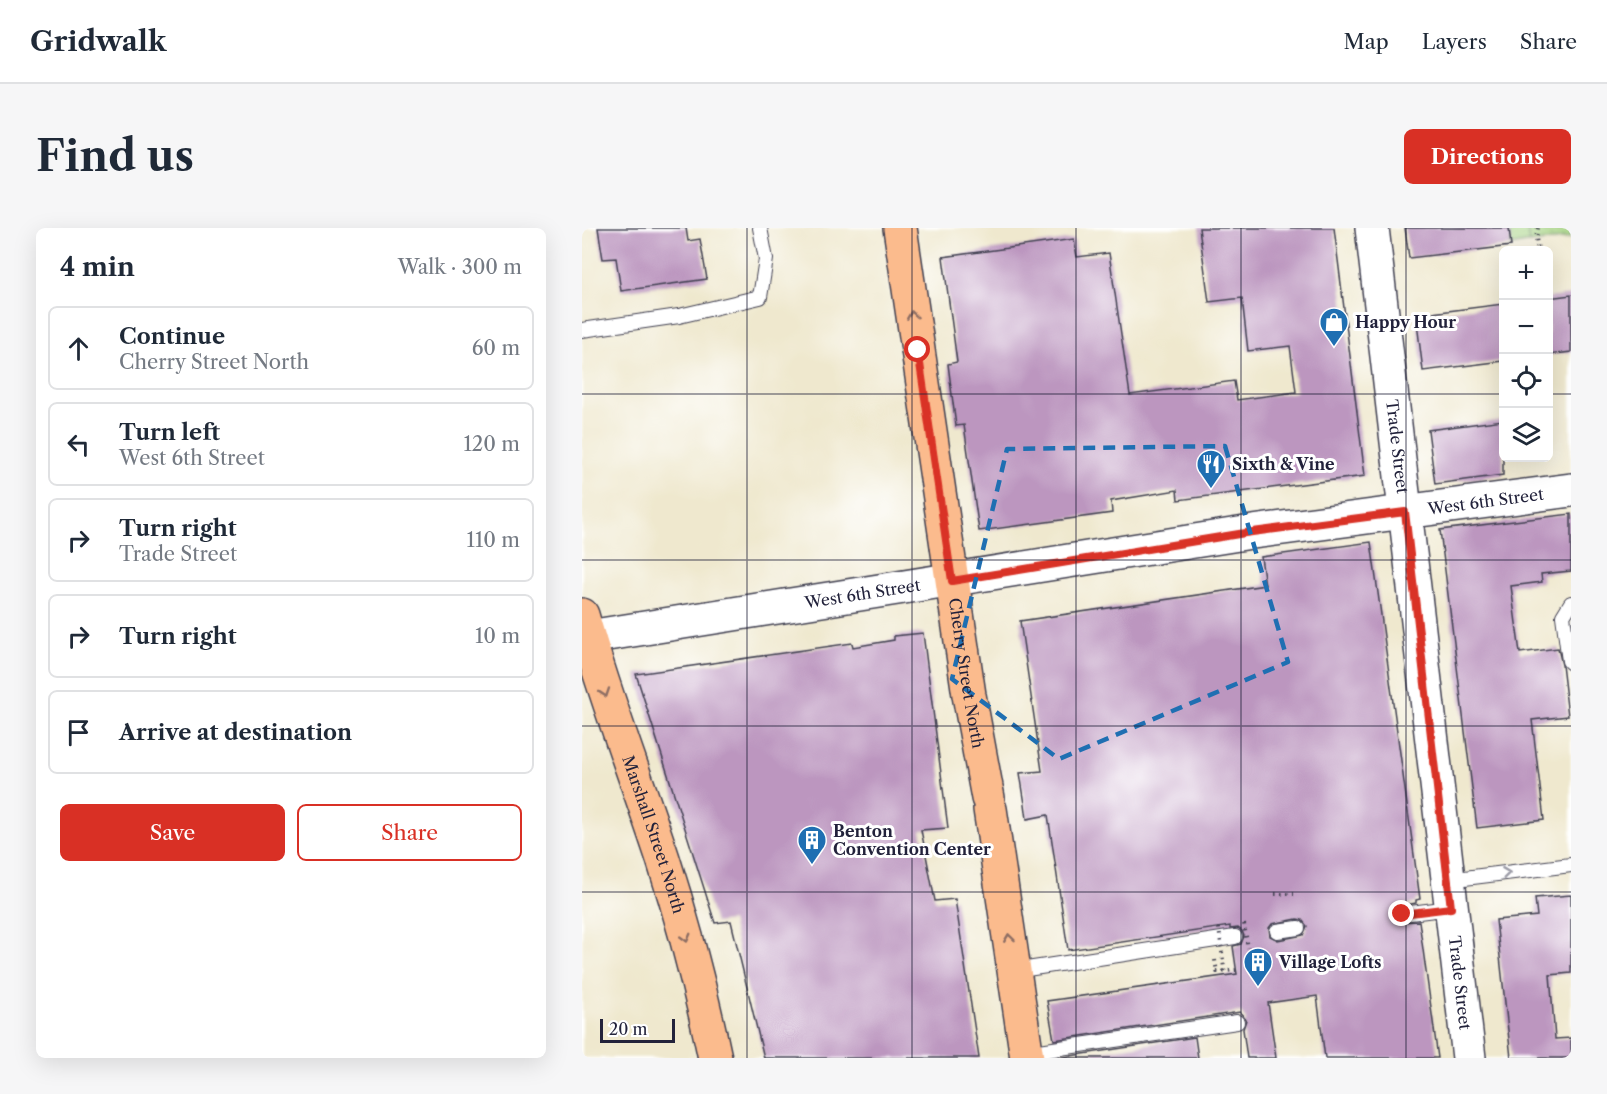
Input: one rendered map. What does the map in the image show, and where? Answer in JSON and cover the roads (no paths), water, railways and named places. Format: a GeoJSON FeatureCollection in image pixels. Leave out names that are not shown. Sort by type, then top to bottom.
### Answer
{"type":"FeatureCollection","features":[{"type":"Feature","properties":{"kind":"main road","name":"Cherry Street North"},"geometry":{"type":"LineString","coordinates":[[900,228],[969,695],[989,803],[1026,1055]]}},
{"type":"Feature","properties":{"kind":"main road","name":"Marshall Street North"},"geometry":{"type":"LineString","coordinates":[[584,630],[663,859],[696,976],[715,1058]]}},
{"type":"Feature","properties":{"kind":"street","name":"Trade Street"},"geometry":{"type":"LineString","coordinates":[[1372,228],[1469,1058]]}},
{"type":"Feature","properties":{"kind":"street","name":"West 6th Street"},"geometry":{"type":"LineString","coordinates":[[584,630],[952,581],[1245,533],[1571,490]]}},
{"type":"Feature","properties":{"kind":"lane"},"geometry":{"type":"LineString","coordinates":[[582,330],[679,316],[760,297],[766,259],[760,228]]}},
{"type":"Feature","properties":{"kind":"lane"},"geometry":{"type":"LineString","coordinates":[[1571,603],[1563,616],[1571,663]]}},
{"type":"Feature","properties":{"kind":"lane"},"geometry":{"type":"LineString","coordinates":[[1402,914],[1450,894],[1571,865]]}},
{"type":"Feature","properties":{"kind":"lane"},"geometry":{"type":"LineString","coordinates":[[1014,971],[1235,937]]}},
{"type":"Feature","properties":{"kind":"lane"},"geometry":{"type":"LineString","coordinates":[[1026,1055],[1237,1022]]}},
{"type":"Feature","properties":{"kind":"place","name":"Happy Hour"},"geometry":{"type":"Point","coordinates":[1334,348]}},
{"type":"Feature","properties":{"kind":"place","name":"Sixth & Vine"},"geometry":{"type":"Point","coordinates":[1211,490]}},
{"type":"Feature","properties":{"kind":"place","name":"Benton Convention Center"},"geometry":{"type":"Point","coordinates":[812,866]}},
{"type":"Feature","properties":{"kind":"place","name":"Village Lofts"},"geometry":{"type":"Point","coordinates":[1258,988]}}]}
